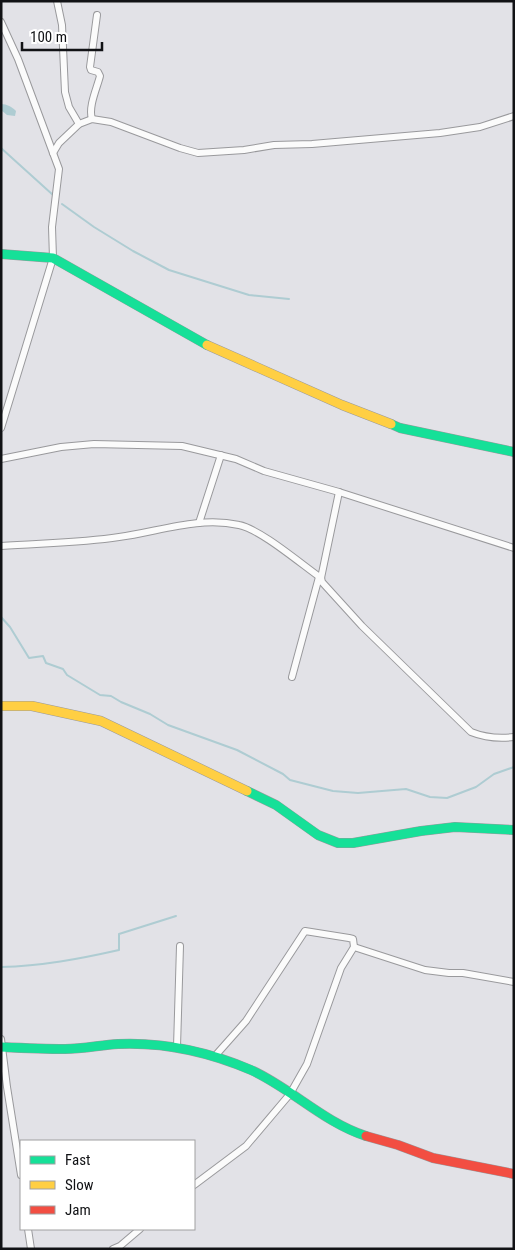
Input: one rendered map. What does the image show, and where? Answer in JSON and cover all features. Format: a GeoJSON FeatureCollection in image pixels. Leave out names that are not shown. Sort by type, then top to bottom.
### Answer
{"type":"FeatureCollection","features":[{"type":"Feature","properties":{"kind":"street"},"geometry":{"type":"LineString","coordinates":[[57,1],[62,25],[65,92],[69,107],[79,124]]}},
{"type":"Feature","properties":{"kind":"street"},"geometry":{"type":"LineString","coordinates":[[92,119],[90,115],[100,76],[98,72],[90,67],[97,15]]}},
{"type":"Feature","properties":{"kind":"street"},"geometry":{"type":"LineString","coordinates":[[1,22],[18,59],[59,170],[52,227],[53,258],[1,428]]}},
{"type":"Feature","properties":{"kind":"street"},"geometry":{"type":"LineString","coordinates":[[53,153],[59,144],[79,124],[92,119],[111,122],[180,148],[198,152],[244,150],[274,145],[312,144],[440,133],[480,127],[514,116]]}},
{"type":"Feature","properties":{"kind":"street"},"geometry":{"type":"LineString","coordinates":[[1,254],[53,258],[207,345],[342,405],[412,431],[514,452]]}},
{"type":"Feature","properties":{"kind":"street"},"geometry":{"type":"LineString","coordinates":[[1,459],[61,447],[94,444],[182,446],[236,459],[264,471],[338,492],[514,548]]}},
{"type":"Feature","properties":{"kind":"street"},"geometry":{"type":"LineString","coordinates":[[199,523],[221,455]]}},
{"type":"Feature","properties":{"kind":"street"},"geometry":{"type":"LineString","coordinates":[[292,677],[320,578],[338,492]]}},
{"type":"Feature","properties":{"kind":"street"},"geometry":{"type":"LineString","coordinates":[[1,546],[119,537],[199,523],[239,525],[253,530],[320,578],[362,626],[471,732],[491,738],[514,737]]}},
{"type":"Feature","properties":{"kind":"street"},"geometry":{"type":"LineString","coordinates":[[1,706],[32,706],[101,720],[276,804],[318,835],[338,843],[353,843],[455,827],[514,830]]}},
{"type":"Feature","properties":{"kind":"street"},"geometry":{"type":"LineString","coordinates":[[195,1184],[246,1146],[290,1094],[307,1064],[341,968],[354,947],[352,939],[305,931],[246,1021],[215,1056]]}},
{"type":"Feature","properties":{"kind":"street"},"geometry":{"type":"LineString","coordinates":[[177,1047],[180,946]]}},
{"type":"Feature","properties":{"kind":"street"},"geometry":{"type":"LineString","coordinates":[[354,947],[425,970],[463,973],[514,982]]}},
{"type":"Feature","properties":{"kind":"street"},"geometry":{"type":"LineString","coordinates":[[20,1169],[6,1087],[2,1045],[67,1049],[120,1044],[177,1047],[215,1056],[253,1071],[327,1118],[363,1134],[433,1158],[514,1174]]}},
{"type":"Feature","properties":{"kind":"street"},"geometry":{"type":"LineString","coordinates":[[28,1230],[30,1249]]}},
{"type":"Feature","properties":{"kind":"street"},"geometry":{"type":"LineString","coordinates":[[113,1249],[120,1246],[139,1230]]}},
{"type":"Feature","properties":{"kind":"water"},"geometry":{"type":"Polygon","coordinates":[[[1,104],[7,105],[16,111],[15,116],[7,115],[1,110],[1,104]]]}},
{"type":"Feature","properties":{"kind":"waterway"},"geometry":{"type":"LineString","coordinates":[[1,148],[53,195]]}},
{"type":"Feature","properties":{"kind":"waterway"},"geometry":{"type":"LineString","coordinates":[[62,204],[94,227],[169,270],[249,295],[289,299]]}},
{"type":"Feature","properties":{"kind":"waterway"},"geometry":{"type":"LineString","coordinates":[[1,617],[10,627],[29,658],[43,656],[46,663],[63,669],[67,675],[100,695],[111,696],[150,714],[168,725],[237,750],[283,774],[290,780],[333,791],[358,793],[406,789],[430,797],[447,798],[476,787],[494,774],[514,767]]}},
{"type":"Feature","properties":{"kind":"waterway"},"geometry":{"type":"LineString","coordinates":[[1,967],[60,962],[119,950],[119,934],[176,916]]}},
{"type":"Feature","properties":{"kind":"traffic: fast"},"geometry":{"type":"LineString","coordinates":[[1,254],[53,258],[207,345]]}},
{"type":"Feature","properties":{"kind":"traffic: fast"},"geometry":{"type":"LineString","coordinates":[[391,424],[400,428],[514,452]]}},
{"type":"Feature","properties":{"kind":"traffic: fast"},"geometry":{"type":"LineString","coordinates":[[247,791],[276,805],[318,835],[338,843],[353,843],[455,827],[514,830]]}},
{"type":"Feature","properties":{"kind":"traffic: fast"},"geometry":{"type":"LineString","coordinates":[[1,1047],[65,1049],[135,1044],[203,1053],[266,1077],[321,1114],[350,1130],[366,1136]]}},
{"type":"Feature","properties":{"kind":"traffic: slow"},"geometry":{"type":"LineString","coordinates":[[207,345],[342,405],[391,424]]}},
{"type":"Feature","properties":{"kind":"traffic: slow"},"geometry":{"type":"LineString","coordinates":[[1,706],[32,706],[101,721],[247,791]]}},
{"type":"Feature","properties":{"kind":"traffic: jam"},"geometry":{"type":"LineString","coordinates":[[366,1136],[433,1158],[514,1174]]}}]}
